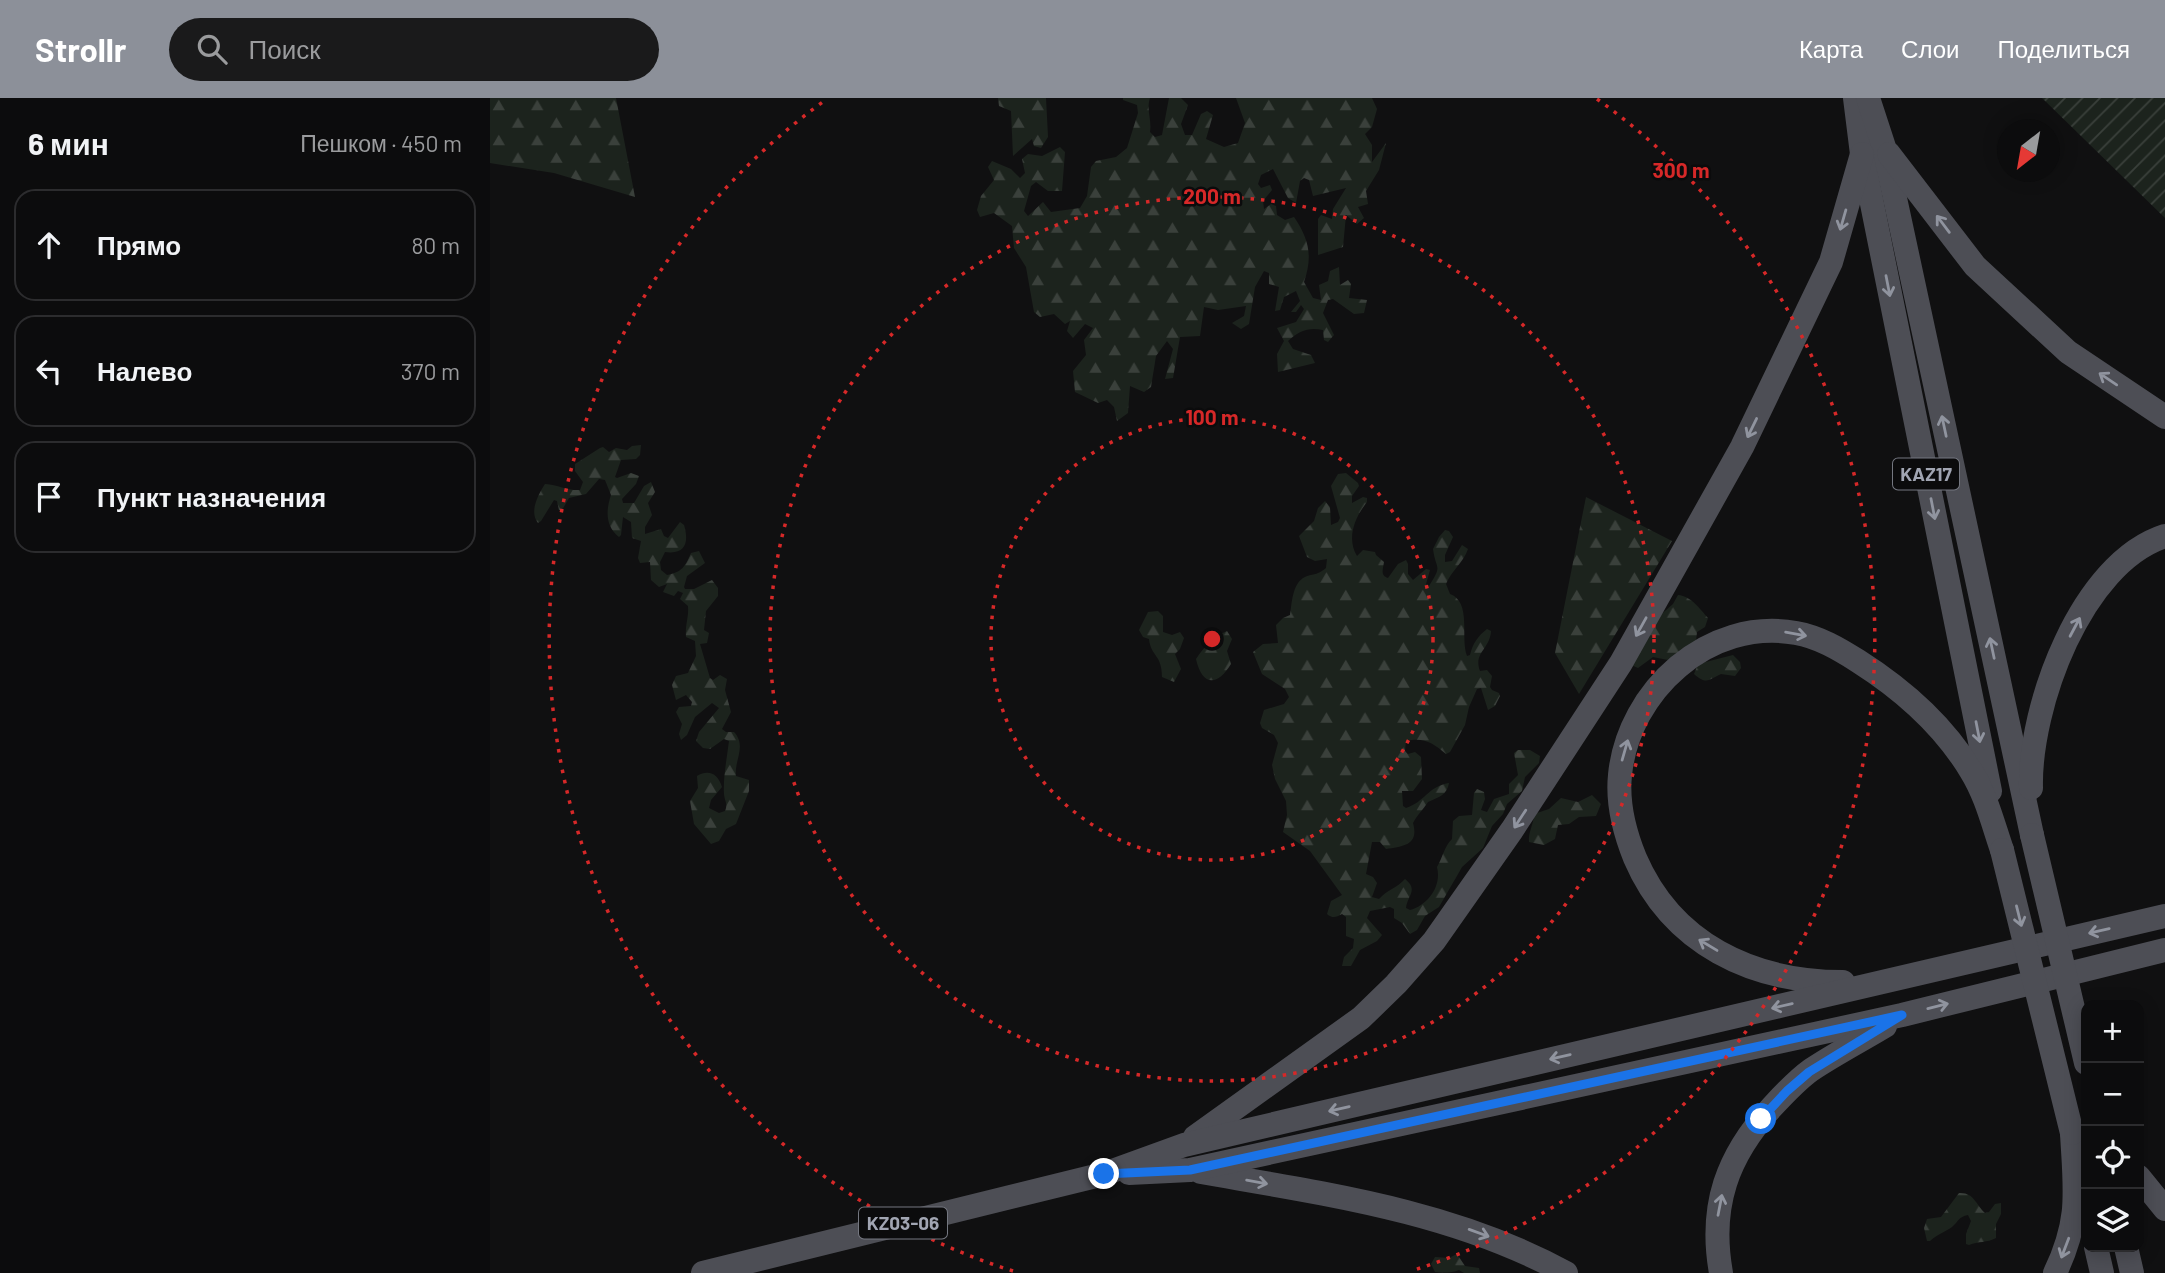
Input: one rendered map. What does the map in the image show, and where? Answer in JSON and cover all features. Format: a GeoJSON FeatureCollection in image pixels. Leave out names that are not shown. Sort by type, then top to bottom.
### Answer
{"type":"FeatureCollection","features":[{"type":"Feature","properties":{"kind":"main road","name":"KAZ17"},"geometry":{"type":"LineString","coordinates":[[1855,98],[1873,151],[2081,1042]]}},
{"type":"Feature","properties":{"kind":"main road","name":"KAZ17"},"geometry":{"type":"LineString","coordinates":[[1868,98],[1873,151],[2002,850],[2084,1189]]}},
{"type":"Feature","properties":{"kind":"main road"},"geometry":{"type":"LineString","coordinates":[[1184,1145],[1361,1018],[1434,941],[1512,830],[1621,663],[1742,447],[1830,262],[1873,151],[1975,266],[2068,352],[2165,416]]}},
{"type":"Feature","properties":{"kind":"main road"},"geometry":{"type":"LineString","coordinates":[[2032,835],[2033,755],[2038,725],[2059,660],[2073,630],[2103,582],[2120,562],[2136,549],[2165,536]]}},
{"type":"Feature","properties":{"kind":"main road"},"geometry":{"type":"LineString","coordinates":[[1892,981],[1807,981],[1755,968],[1697,938],[1670,916],[1658,901],[1639,867],[1627,837],[1619,793],[1627,742],[1640,712],[1660,682],[1675,667],[1711,645],[1752,633],[1795,633],[1831,646],[1900,690],[1934,723],[1971,771],[2002,850]]}},
{"type":"Feature","properties":{"kind":"main road","name":"KZ03-06"},"geometry":{"type":"LineString","coordinates":[[703,1273],[1104,1174],[1184,1145],[2165,916]]}},
{"type":"Feature","properties":{"kind":"main road","name":"KZ03-06"},"geometry":{"type":"LineString","coordinates":[[1104,1174],[1190,1170],[1902,1015],[2165,950]]}},
{"type":"Feature","properties":{"kind":"main road"},"geometry":{"type":"LineString","coordinates":[[1721,1273],[1717,1247],[1717,1221],[1721,1198],[1726,1177],[1747,1137],[1787,1091],[1809,1072],[1902,1015]]}},
{"type":"Feature","properties":{"kind":"main road"},"geometry":{"type":"LineString","coordinates":[[2055,1273],[2071,1233],[2076,1203],[2072,1133]]}},
{"type":"Feature","properties":{"kind":"main road"},"geometry":{"type":"LineString","coordinates":[[1190,1170],[1355,1199],[1429,1217],[1478,1232],[1536,1256],[1566,1273]]}},
{"type":"Feature","properties":{"kind":"main road"},"geometry":{"type":"LineString","coordinates":[[2144,1183],[2165,1209]]}},
{"type":"Feature","properties":{"kind":"main road"},"geometry":{"type":"LineString","coordinates":[[2097,1252],[2102,1273]]}},
{"type":"Feature","properties":{"kind":"main road"},"geometry":{"type":"LineString","coordinates":[[2127,1252],[2132,1273]]}},
{"type":"Feature","properties":{"kind":"green space"},"geometry":{"type":"Polygon","coordinates":[[[490,98],[616,98],[635,197],[554,173],[490,163],[490,98]]]}},
{"type":"Feature","properties":{"kind":"green space"},"geometry":{"type":"Polygon","coordinates":[[[998,98],[1046,98],[1048,137],[1041,148],[1034,146],[1032,139],[1013,156],[1011,111],[999,106],[998,98]]]}},
{"type":"Feature","properties":{"kind":"green space"},"geometry":{"type":"Polygon","coordinates":[[[1123,98],[1150,98],[1150,132],[1155,137],[1162,135],[1169,98],[1181,98],[1188,105],[1181,124],[1185,135],[1192,135],[1201,114],[1207,111],[1213,115],[1206,139],[1224,147],[1238,143],[1245,123],[1236,98],[1372,98],[1377,109],[1372,127],[1365,134],[1372,145],[1372,162],[1386,143],[1379,170],[1366,191],[1368,204],[1358,207],[1364,218],[1357,224],[1346,215],[1343,247],[1318,255],[1318,219],[1321,215],[1332,219],[1333,209],[1346,188],[1313,196],[1309,180],[1304,178],[1300,181],[1296,203],[1288,198],[1273,169],[1261,175],[1258,184],[1261,188],[1270,185],[1272,190],[1263,201],[1264,209],[1271,204],[1276,206],[1277,215],[1285,220],[1294,217],[1303,233],[1309,256],[1304,282],[1313,298],[1321,300],[1319,285],[1328,281],[1330,271],[1339,267],[1340,285],[1348,280],[1351,284],[1349,298],[1367,300],[1364,313],[1354,314],[1333,299],[1328,300],[1323,313],[1334,335],[1328,342],[1324,340],[1323,330],[1313,329],[1300,332],[1288,341],[1293,349],[1311,355],[1315,363],[1278,372],[1277,354],[1284,341],[1277,328],[1296,322],[1304,309],[1301,305],[1296,312],[1291,312],[1300,301],[1296,291],[1284,297],[1280,310],[1275,311],[1279,287],[1269,284],[1269,273],[1264,271],[1255,287],[1249,324],[1241,329],[1232,323],[1244,316],[1246,306],[1218,310],[1204,307],[1200,336],[1180,337],[1173,378],[1165,379],[1173,349],[1167,341],[1156,356],[1151,387],[1144,392],[1130,386],[1128,413],[1117,421],[1114,407],[1107,400],[1098,403],[1075,392],[1073,371],[1086,355],[1084,340],[1093,328],[1085,324],[1073,338],[1067,331],[1070,321],[1065,324],[1054,314],[1040,317],[1034,312],[1026,267],[1014,248],[1012,226],[994,213],[980,217],[977,210],[981,196],[994,180],[988,167],[992,161],[1011,169],[1020,178],[1025,173],[1022,159],[1028,154],[1042,156],[1060,147],[1065,152],[1062,191],[1048,191],[1036,182],[1031,186],[1024,211],[1028,216],[1043,202],[1051,212],[1080,208],[1087,196],[1091,167],[1096,161],[1116,157],[1127,148],[1138,113],[1137,105],[1123,98]]]}},
{"type":"Feature","properties":{"kind":"green space"},"geometry":{"type":"Polygon","coordinates":[[[2042,98],[2165,98],[2165,218],[2042,98]]]}},
{"type":"Feature","properties":{"kind":"green space"},"geometry":{"type":"Polygon","coordinates":[[[641,445],[640,455],[636,459],[621,460],[615,477],[631,473],[639,476],[636,484],[622,499],[623,503],[634,503],[644,486],[651,482],[655,492],[648,503],[652,515],[645,527],[645,534],[661,529],[668,538],[680,522],[685,531],[684,546],[678,551],[665,552],[660,562],[661,570],[667,575],[680,570],[691,553],[699,551],[705,563],[687,576],[685,589],[694,589],[712,580],[718,588],[718,596],[706,611],[704,630],[709,633],[707,643],[700,644],[710,678],[713,680],[720,675],[727,679],[725,690],[731,712],[722,729],[734,732],[738,737],[740,748],[736,776],[749,780],[749,791],[736,824],[726,829],[719,841],[711,844],[694,824],[690,801],[698,788],[697,776],[709,773],[718,779],[722,787],[711,800],[709,808],[719,813],[725,811],[724,781],[729,741],[724,739],[710,749],[703,748],[696,741],[699,732],[719,708],[712,703],[695,717],[687,735],[681,740],[679,734],[682,724],[676,712],[679,707],[691,706],[692,702],[686,695],[676,700],[672,685],[676,676],[688,673],[696,656],[695,641],[686,637],[688,606],[680,599],[683,593],[678,591],[674,596],[663,592],[667,584],[659,587],[651,580],[650,562],[640,563],[638,558],[641,541],[632,538],[631,522],[623,517],[621,535],[619,537],[614,533],[608,512],[611,495],[605,480],[599,479],[586,494],[569,498],[562,510],[559,510],[557,501],[554,500],[538,523],[534,514],[537,498],[545,484],[580,490],[583,482],[575,471],[575,464],[603,447],[609,452],[616,448],[627,450],[641,445]]]}},
{"type":"Feature","properties":{"kind":"green space"},"geometry":{"type":"Polygon","coordinates":[[[1346,473],[1359,486],[1352,496],[1352,503],[1363,497],[1367,498],[1353,528],[1354,549],[1357,556],[1363,550],[1375,552],[1384,562],[1385,577],[1388,578],[1398,564],[1406,560],[1408,574],[1413,580],[1426,569],[1430,570],[1426,584],[1429,586],[1437,570],[1433,549],[1445,530],[1453,537],[1445,555],[1445,562],[1452,561],[1462,545],[1468,549],[1446,584],[1450,594],[1457,598],[1461,605],[1467,656],[1481,634],[1487,629],[1491,631],[1478,665],[1480,671],[1487,670],[1492,676],[1490,687],[1500,696],[1495,706],[1488,710],[1481,688],[1477,689],[1465,725],[1450,752],[1446,754],[1428,742],[1406,741],[1405,751],[1408,754],[1415,752],[1421,757],[1422,779],[1413,791],[1402,791],[1403,806],[1406,808],[1418,802],[1436,788],[1449,783],[1444,793],[1428,802],[1416,817],[1412,840],[1399,847],[1386,849],[1380,842],[1372,842],[1366,874],[1373,877],[1377,883],[1372,897],[1379,899],[1405,879],[1412,890],[1406,908],[1410,910],[1423,904],[1435,888],[1437,867],[1452,839],[1453,821],[1459,816],[1472,815],[1474,793],[1477,789],[1484,792],[1485,799],[1481,810],[1487,812],[1494,799],[1509,794],[1509,784],[1518,775],[1514,753],[1518,750],[1530,750],[1540,756],[1539,763],[1525,777],[1522,791],[1507,804],[1503,814],[1492,826],[1483,848],[1462,867],[1439,907],[1425,916],[1417,930],[1410,934],[1402,923],[1394,918],[1394,909],[1390,907],[1370,911],[1367,918],[1382,935],[1377,941],[1360,950],[1351,966],[1342,966],[1344,957],[1353,948],[1354,939],[1346,936],[1346,917],[1342,914],[1331,917],[1327,914],[1331,901],[1342,895],[1310,851],[1283,832],[1287,815],[1286,801],[1275,779],[1272,765],[1278,743],[1274,735],[1262,728],[1260,723],[1264,710],[1284,704],[1289,697],[1285,689],[1262,674],[1253,652],[1263,644],[1278,643],[1276,625],[1290,615],[1297,584],[1305,577],[1326,568],[1327,559],[1315,561],[1307,557],[1299,536],[1314,521],[1318,508],[1325,501],[1330,507],[1331,525],[1338,522],[1340,518],[1331,486],[1338,474],[1346,473]]]}},
{"type":"Feature","properties":{"kind":"green space"},"geometry":{"type":"Polygon","coordinates":[[[1586,497],[1672,541],[1579,694],[1555,653],[1586,497]]]}},
{"type":"Feature","properties":{"kind":"green space"},"geometry":{"type":"Polygon","coordinates":[[[1678,595],[1691,600],[1708,618],[1705,627],[1697,632],[1696,641],[1668,660],[1653,657],[1638,668],[1629,664],[1650,624],[1673,604],[1678,595]]]}},
{"type":"Feature","properties":{"kind":"green space"},"geometry":{"type":"Polygon","coordinates":[[[1158,611],[1163,616],[1163,632],[1172,635],[1180,632],[1184,638],[1175,654],[1181,669],[1174,682],[1162,677],[1160,664],[1149,639],[1143,637],[1139,630],[1148,612],[1158,611]]]}},
{"type":"Feature","properties":{"kind":"green space"},"geometry":{"type":"Polygon","coordinates":[[[1227,631],[1232,639],[1227,651],[1231,664],[1215,680],[1206,679],[1196,659],[1210,642],[1227,631]]]}},
{"type":"Feature","properties":{"kind":"green space"},"geometry":{"type":"Polygon","coordinates":[[[1733,655],[1740,662],[1741,668],[1735,676],[1721,674],[1705,680],[1694,674],[1698,664],[1733,655]]]}},
{"type":"Feature","properties":{"kind":"green space"},"geometry":{"type":"Polygon","coordinates":[[[1592,795],[1601,804],[1596,816],[1579,817],[1569,824],[1558,825],[1555,839],[1544,845],[1529,842],[1534,814],[1549,809],[1561,798],[1578,802],[1592,795]]]}},
{"type":"Feature","properties":{"kind":"green space"},"geometry":{"type":"Polygon","coordinates":[[[1959,1193],[1971,1197],[1985,1213],[1995,1204],[2001,1203],[1996,1238],[1966,1244],[1966,1234],[1971,1221],[1968,1215],[1927,1241],[1924,1228],[1927,1219],[1941,1217],[1959,1193]]]}},
{"type":"Feature","properties":{"kind":"green space"},"geometry":{"type":"Polygon","coordinates":[[[1457,1254],[1465,1266],[1479,1268],[1480,1273],[1464,1273],[1459,1270],[1435,1272],[1431,1264],[1435,1257],[1449,1258],[1457,1254]]]}},
{"type":"Feature","properties":{"kind":"route"},"geometry":{"type":"LineString","coordinates":[[1104,1174],[1190,1170],[1902,1015],[1809,1072],[1761,1119]]}}]}
